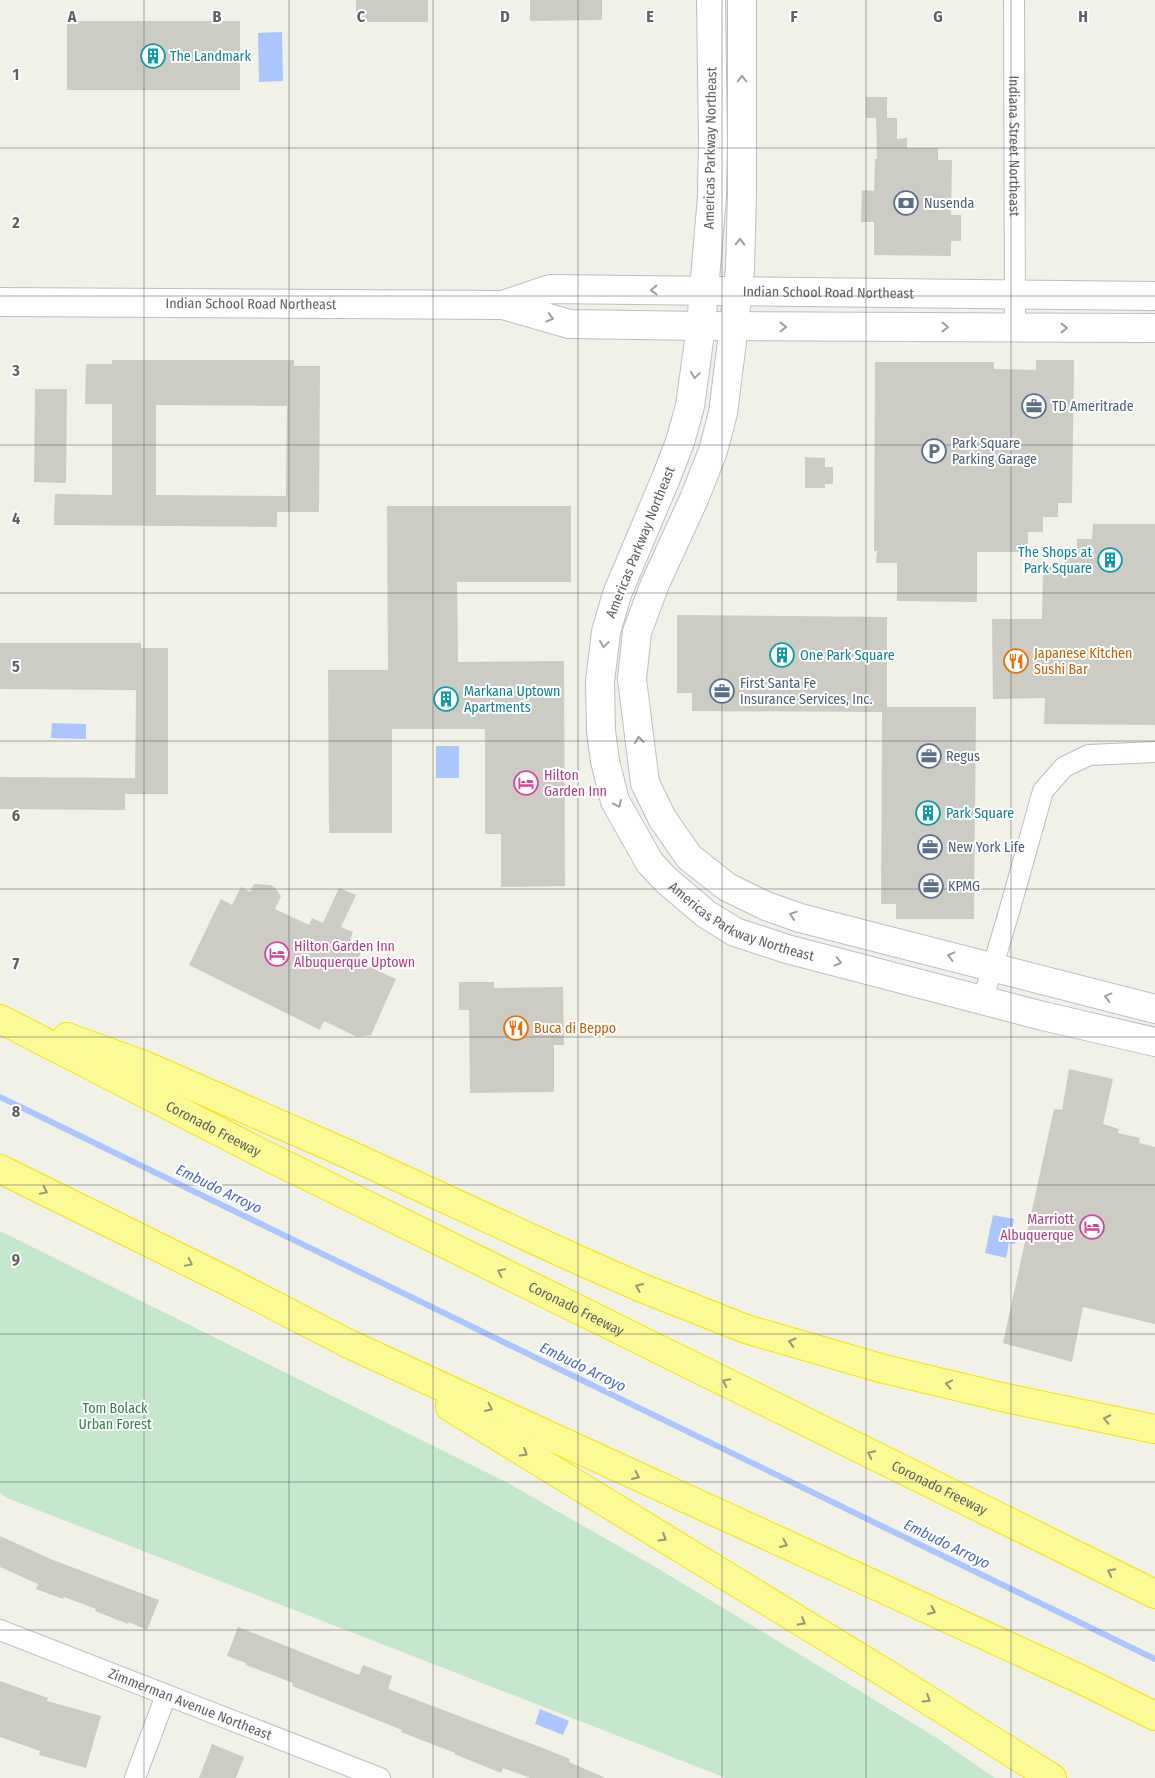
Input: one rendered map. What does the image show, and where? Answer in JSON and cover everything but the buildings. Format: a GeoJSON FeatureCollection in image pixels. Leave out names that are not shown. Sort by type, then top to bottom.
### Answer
{"type":"FeatureCollection","features":[{"type":"Feature","properties":{"kind":"highway"},"geometry":{"type":"LineString","coordinates":[[0,1014],[144,1065],[350,1155],[582,1262],[746,1329],[884,1369],[1006,1398],[1155,1430]]}},
{"type":"Feature","properties":{"kind":"highway","name":"Coronado Freeway"},"geometry":{"type":"LineString","coordinates":[[0,1019],[263,1154],[1155,1594]]}},
{"type":"Feature","properties":{"kind":"highway"},"geometry":{"type":"LineString","coordinates":[[0,1169],[227,1281],[349,1344],[1080,1679],[1155,1716]]}},
{"type":"Feature","properties":{"kind":"highway"},"geometry":{"type":"LineString","coordinates":[[349,1344],[885,1673],[1052,1778]]}},
{"type":"Feature","properties":{"kind":"street","name":"Americas Parkway Northeast"},"geometry":{"type":"LineString","coordinates":[[711,0],[712,196],[701,326],[690,406],[680,442],[664,484],[617,594],[606,632],[600,682],[604,761],[616,801],[650,864],[706,914],[735,932],[787,949],[1043,1016],[1155,1042]]}},
{"type":"Feature","properties":{"kind":"street","name":"Americas Parkway Northeast"},"geometry":{"type":"LineString","coordinates":[[742,0],[742,194],[738,290],[734,326],[723,413],[713,451],[694,499],[655,584],[637,632],[632,679],[645,783],[662,818],[689,857],[727,887],[766,906],[800,918],[1155,1009]]}},
{"type":"Feature","properties":{"kind":"street","name":"Indiana Street Northeast"},"geometry":{"type":"LineString","coordinates":[[1014,0],[1015,328]]}},
{"type":"Feature","properties":{"kind":"street","name":"Indian School Road Northeast"},"geometry":{"type":"LineString","coordinates":[[503,305],[550,289],[1155,296]]}},
{"type":"Feature","properties":{"kind":"street","name":"Indian School Road Northeast"},"geometry":{"type":"LineString","coordinates":[[0,302],[503,305],[569,324],[1155,328]]}},
{"type":"Feature","properties":{"kind":"street"},"geometry":{"type":"LineString","coordinates":[[983,1000],[1010,912],[1043,791],[1064,767],[1089,755],[1155,752]]}},
{"type":"Feature","properties":{"kind":"street","name":"Zimmerman Avenue Northeast"},"geometry":{"type":"LineString","coordinates":[[0,1630],[380,1778]]}},
{"type":"Feature","properties":{"kind":"street"},"geometry":{"type":"LineString","coordinates":[[135,1778],[166,1695]]}},
{"type":"Feature","properties":{"kind":"green space","name":"Tom Bolack Urban Forest"},"geometry":{"type":"Polygon","coordinates":[[[0,1231],[506,1482],[659,1569],[937,1738],[995,1778],[726,1778],[7,1498],[0,1493],[0,1231]]]}},
{"type":"Feature","properties":{"kind":"water"},"geometry":{"type":"Polygon","coordinates":[[[282,32],[283,81],[259,82],[258,33],[282,32]]]}},
{"type":"Feature","properties":{"kind":"water"},"geometry":{"type":"Polygon","coordinates":[[[52,723],[86,724],[86,739],[51,738],[52,723]]]}},
{"type":"Feature","properties":{"kind":"water"},"geometry":{"type":"Polygon","coordinates":[[[436,746],[459,746],[459,778],[436,778],[436,746]]]}},
{"type":"Feature","properties":{"kind":"water"},"geometry":{"type":"Polygon","coordinates":[[[993,1215],[1014,1219],[1011,1234],[1017,1235],[1015,1244],[1009,1243],[1006,1258],[985,1253],[993,1215]]]}},
{"type":"Feature","properties":{"kind":"water"},"geometry":{"type":"Polygon","coordinates":[[[540,1709],[569,1721],[563,1735],[535,1724],[540,1709]]]}},
{"type":"Feature","properties":{"kind":"waterway","name":"Embudo Arroyo"},"geometry":{"type":"LineString","coordinates":[[0,1097],[1155,1659]]}},
{"type":"Feature","properties":{"kind":"place","name":"The Landmark"},"geometry":{"type":"Point","coordinates":[153,56]}},
{"type":"Feature","properties":{"kind":"place","name":"Nusenda"},"geometry":{"type":"Point","coordinates":[906,203]}},
{"type":"Feature","properties":{"kind":"place","name":"TD Ameritrade"},"geometry":{"type":"Point","coordinates":[1034,406]}},
{"type":"Feature","properties":{"kind":"place","name":"Park Square Parking Garage"},"geometry":{"type":"Point","coordinates":[934,451]}},
{"type":"Feature","properties":{"kind":"place","name":"The Shops at Park Square"},"geometry":{"type":"Point","coordinates":[1110,560]}},
{"type":"Feature","properties":{"kind":"place","name":"One Park Square"},"geometry":{"type":"Point","coordinates":[782,655]}},
{"type":"Feature","properties":{"kind":"place","name":"Japanese Kitchen Sushi Bar"},"geometry":{"type":"Point","coordinates":[1016,661]}},
{"type":"Feature","properties":{"kind":"place","name":"First Santa Fe Insurance Services, Inc."},"geometry":{"type":"Point","coordinates":[722,691]}},
{"type":"Feature","properties":{"kind":"place","name":"Markana Uptown Apartments"},"geometry":{"type":"Point","coordinates":[446,699]}},
{"type":"Feature","properties":{"kind":"place","name":"Regus"},"geometry":{"type":"Point","coordinates":[929,756]}},
{"type":"Feature","properties":{"kind":"place","name":"Hilton Garden Inn"},"geometry":{"type":"Point","coordinates":[526,783]}},
{"type":"Feature","properties":{"kind":"place","name":"Park Square"},"geometry":{"type":"Point","coordinates":[928,813]}},
{"type":"Feature","properties":{"kind":"place","name":"New York Life"},"geometry":{"type":"Point","coordinates":[930,847]}},
{"type":"Feature","properties":{"kind":"place","name":"KPMG"},"geometry":{"type":"Point","coordinates":[931,886]}},
{"type":"Feature","properties":{"kind":"place","name":"Hilton Garden Inn Albuquerque Uptown"},"geometry":{"type":"Point","coordinates":[277,954]}},
{"type":"Feature","properties":{"kind":"place","name":"Buca di Beppo"},"geometry":{"type":"Point","coordinates":[516,1028]}},
{"type":"Feature","properties":{"kind":"place","name":"Marriott Albuquerque"},"geometry":{"type":"Point","coordinates":[1092,1227]}}]}
